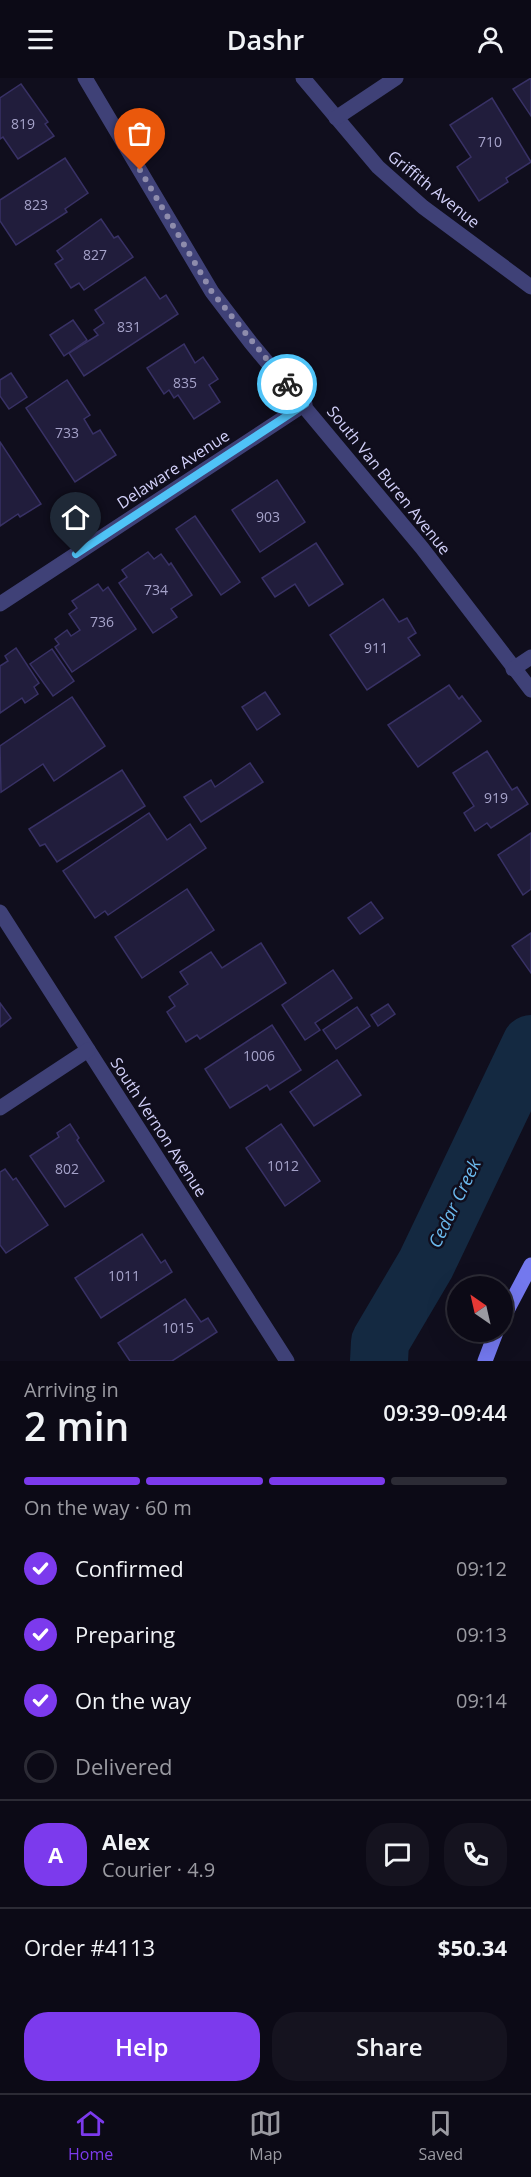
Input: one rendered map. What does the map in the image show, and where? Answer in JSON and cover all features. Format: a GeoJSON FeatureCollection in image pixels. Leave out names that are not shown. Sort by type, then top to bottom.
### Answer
{"type":"FeatureCollection","features":[{"type":"Feature","properties":{"kind":"street","name":"South Van Buren Avenue"},"geometry":{"type":"LineString","coordinates":[[85,78],[212,292],[251,343],[305,404],[422,548],[531,690]]}},
{"type":"Feature","properties":{"kind":"street","name":"Griffith Avenue"},"geometry":{"type":"LineString","coordinates":[[303,78],[378,167],[416,200],[531,287]]}},
{"type":"Feature","properties":{"kind":"street"},"geometry":{"type":"LineString","coordinates":[[336,118],[396,78]]}},
{"type":"Feature","properties":{"kind":"street","name":"Delaware Avenue"},"geometry":{"type":"LineString","coordinates":[[0,604],[305,404]]}},
{"type":"Feature","properties":{"kind":"street"},"geometry":{"type":"LineString","coordinates":[[513,669],[531,657]]}},
{"type":"Feature","properties":{"kind":"street","name":"South Vernon Avenue"},"geometry":{"type":"LineString","coordinates":[[0,912],[287,1361]]}},
{"type":"Feature","properties":{"kind":"street"},"geometry":{"type":"LineString","coordinates":[[0,1108],[88,1050]]}},
{"type":"Feature","properties":{"kind":"street"},"geometry":{"type":"LineString","coordinates":[[513,1299],[531,1265]]}},
{"type":"Feature","properties":{"kind":"street"},"geometry":{"type":"LineString","coordinates":[[485,1361],[492,1342]]}},
{"type":"Feature","properties":{"kind":"building"},"geometry":{"type":"Polygon","coordinates":[[[531,78],[531,116],[513,89],[531,78]]]}},
{"type":"Feature","properties":{"kind":"building"},"geometry":{"type":"Polygon","coordinates":[[[21,84],[48,122],[45,124],[54,136],[18,159],[3,137],[0,139],[0,98],[21,84]]]}},
{"type":"Feature","properties":{"kind":"building"},"geometry":{"type":"Polygon","coordinates":[[[492,98],[531,162],[506,178],[508,182],[479,201],[457,167],[471,157],[450,125],[492,98]]]}},
{"type":"Feature","properties":{"kind":"building"},"geometry":{"type":"Polygon","coordinates":[[[65,158],[88,193],[65,209],[67,212],[16,245],[0,221],[0,200],[65,158]]]}},
{"type":"Feature","properties":{"kind":"building"},"geometry":{"type":"Polygon","coordinates":[[[101,219],[114,238],[118,236],[133,257],[84,290],[79,283],[71,288],[55,264],[63,259],[57,251],[101,219]]]}},
{"type":"Feature","properties":{"kind":"building"},"geometry":{"type":"Polygon","coordinates":[[[145,277],[160,299],[166,295],[178,314],[84,376],[69,353],[98,335],[94,330],[104,323],[95,310],[145,277]]]}},
{"type":"Feature","properties":{"kind":"building"},"geometry":{"type":"Polygon","coordinates":[[[73,320],[87,340],[64,356],[50,335],[73,320]]]}},
{"type":"Feature","properties":{"kind":"building"},"geometry":{"type":"Polygon","coordinates":[[[184,344],[195,363],[203,357],[218,379],[209,385],[220,402],[194,419],[178,395],[174,398],[169,390],[164,394],[147,368],[184,344]]]}},
{"type":"Feature","properties":{"kind":"building"},"geometry":{"type":"Polygon","coordinates":[[[11,373],[27,397],[9,409],[0,396],[0,380],[11,373]]]}},
{"type":"Feature","properties":{"kind":"building"},"geometry":{"type":"Polygon","coordinates":[[[67,380],[90,415],[84,419],[93,434],[100,430],[116,455],[75,482],[26,408],[67,380]]]}},
{"type":"Feature","properties":{"kind":"building"},"geometry":{"type":"Polygon","coordinates":[[[0,442],[41,504],[20,517],[18,514],[0,526],[0,442]]]}},
{"type":"Feature","properties":{"kind":"building"},"geometry":{"type":"Polygon","coordinates":[[[277,480],[305,522],[260,552],[232,510],[277,480]]]}},
{"type":"Feature","properties":{"kind":"building"},"geometry":{"type":"Polygon","coordinates":[[[195,516],[240,582],[221,595],[176,529],[195,516]]]}},
{"type":"Feature","properties":{"kind":"building"},"geometry":{"type":"Polygon","coordinates":[[[316,543],[343,584],[309,606],[295,584],[275,597],[262,578],[316,543]]]}},
{"type":"Feature","properties":{"kind":"building"},"geometry":{"type":"Polygon","coordinates":[[[148,552],[154,559],[161,554],[169,565],[171,563],[192,595],[171,609],[177,617],[153,633],[119,583],[127,577],[122,570],[148,552]]]}},
{"type":"Feature","properties":{"kind":"building"},"geometry":{"type":"Polygon","coordinates":[[[98,584],[103,591],[108,587],[136,629],[72,672],[55,647],[59,644],[55,639],[67,630],[71,636],[80,630],[69,614],[77,608],[72,601],[98,584]]]}},
{"type":"Feature","properties":{"kind":"building"},"geometry":{"type":"Polygon","coordinates":[[[383,599],[399,622],[407,618],[416,633],[408,638],[420,655],[367,690],[330,635],[383,599]]]}},
{"type":"Feature","properties":{"kind":"building"},"geometry":{"type":"Polygon","coordinates":[[[16,648],[39,683],[34,687],[38,694],[25,703],[22,698],[0,713],[0,666],[8,661],[5,656],[16,648]]]}},
{"type":"Feature","properties":{"kind":"building"},"geometry":{"type":"Polygon","coordinates":[[[52,649],[74,681],[53,696],[30,664],[52,649]]]}},
{"type":"Feature","properties":{"kind":"building"},"geometry":{"type":"Polygon","coordinates":[[[449,685],[459,699],[462,696],[481,721],[418,767],[388,725],[449,685]]]}},
{"type":"Feature","properties":{"kind":"building"},"geometry":{"type":"Polygon","coordinates":[[[265,692],[280,714],[257,730],[242,707],[265,692]]]}},
{"type":"Feature","properties":{"kind":"building"},"geometry":{"type":"Polygon","coordinates":[[[72,697],[105,746],[54,781],[43,764],[1,792],[0,746],[72,697]]]}},
{"type":"Feature","properties":{"kind":"building"},"geometry":{"type":"Polygon","coordinates":[[[487,751],[512,790],[517,787],[528,804],[491,828],[487,823],[475,831],[464,813],[474,806],[453,773],[487,751]]]}},
{"type":"Feature","properties":{"kind":"building"},"geometry":{"type":"Polygon","coordinates":[[[250,763],[263,782],[201,822],[184,797],[211,780],[215,787],[250,763]]]}},
{"type":"Feature","properties":{"kind":"building"},"geometry":{"type":"Polygon","coordinates":[[[122,770],[145,806],[57,862],[45,844],[40,846],[29,829],[122,770]]]}},
{"type":"Feature","properties":{"kind":"building"},"geometry":{"type":"Polygon","coordinates":[[[149,813],[167,840],[190,824],[206,848],[108,915],[105,911],[95,918],[63,871],[149,813]]]}},
{"type":"Feature","properties":{"kind":"building"},"geometry":{"type":"Polygon","coordinates":[[[531,833],[531,889],[523,895],[498,855],[531,833]]]}},
{"type":"Feature","properties":{"kind":"building"},"geometry":{"type":"Polygon","coordinates":[[[187,889],[214,930],[142,978],[115,937],[187,889]]]}},
{"type":"Feature","properties":{"kind":"building"},"geometry":{"type":"Polygon","coordinates":[[[371,902],[383,918],[360,934],[348,918],[371,902]]]}},
{"type":"Feature","properties":{"kind":"building"},"geometry":{"type":"Polygon","coordinates":[[[531,933],[531,973],[512,946],[531,933]]]}},
{"type":"Feature","properties":{"kind":"building"},"geometry":{"type":"Polygon","coordinates":[[[261,943],[286,983],[200,1039],[197,1035],[186,1042],[167,1012],[175,1006],[169,997],[188,984],[180,972],[211,952],[222,968],[261,943]]]}},
{"type":"Feature","properties":{"kind":"building"},"geometry":{"type":"Polygon","coordinates":[[[333,970],[352,998],[315,1023],[320,1030],[305,1040],[282,1005],[333,970]]]}},
{"type":"Feature","properties":{"kind":"building"},"geometry":{"type":"Polygon","coordinates":[[[0,1003],[11,1018],[0,1027],[0,1003]]]}},
{"type":"Feature","properties":{"kind":"building"},"geometry":{"type":"Polygon","coordinates":[[[388,1004],[395,1014],[378,1026],[371,1015],[388,1004]]]}},
{"type":"Feature","properties":{"kind":"building"},"geometry":{"type":"Polygon","coordinates":[[[357,1007],[370,1026],[336,1049],[323,1030],[357,1007]]]}},
{"type":"Feature","properties":{"kind":"building"},"geometry":{"type":"Polygon","coordinates":[[[272,1025],[301,1070],[270,1090],[267,1085],[230,1108],[205,1069],[272,1025]]]}},
{"type":"Feature","properties":{"kind":"building"},"geometry":{"type":"Polygon","coordinates":[[[337,1060],[361,1095],[314,1126],[290,1092],[337,1060]]]}},
{"type":"Feature","properties":{"kind":"building"},"geometry":{"type":"Polygon","coordinates":[[[70,1124],[79,1138],[77,1140],[104,1181],[65,1207],[30,1156],[59,1137],[57,1133],[70,1124]]]}},
{"type":"Feature","properties":{"kind":"building"},"geometry":{"type":"Polygon","coordinates":[[[281,1124],[320,1181],[285,1206],[246,1148],[281,1124]]]}},
{"type":"Feature","properties":{"kind":"building"},"geometry":{"type":"Polygon","coordinates":[[[5,1169],[13,1180],[16,1178],[48,1225],[6,1253],[0,1245],[0,1172],[5,1169]]]}},
{"type":"Feature","properties":{"kind":"building"},"geometry":{"type":"Polygon","coordinates":[[[142,1234],[161,1263],[165,1260],[172,1272],[101,1318],[75,1278],[142,1234]]]}},
{"type":"Feature","properties":{"kind":"building"},"geometry":{"type":"Polygon","coordinates":[[[185,1299],[201,1322],[208,1318],[217,1332],[172,1361],[130,1361],[118,1343],[185,1299]]]}},
{"type":"Feature","properties":{"kind":"waterway","name":"Cedar Creek"},"geometry":{"type":"LineString","coordinates":[[379,1361],[380,1342],[426,1264],[531,1044]]}},
{"type":"Feature","properties":{"kind":"way so far"},"geometry":{"type":"LineString","coordinates":[[140,170],[212,292],[251,343],[287,384]]}},
{"type":"Feature","properties":{"kind":"route"},"geometry":{"type":"LineString","coordinates":[[76,554],[305,404],[287,384]]}}]}
